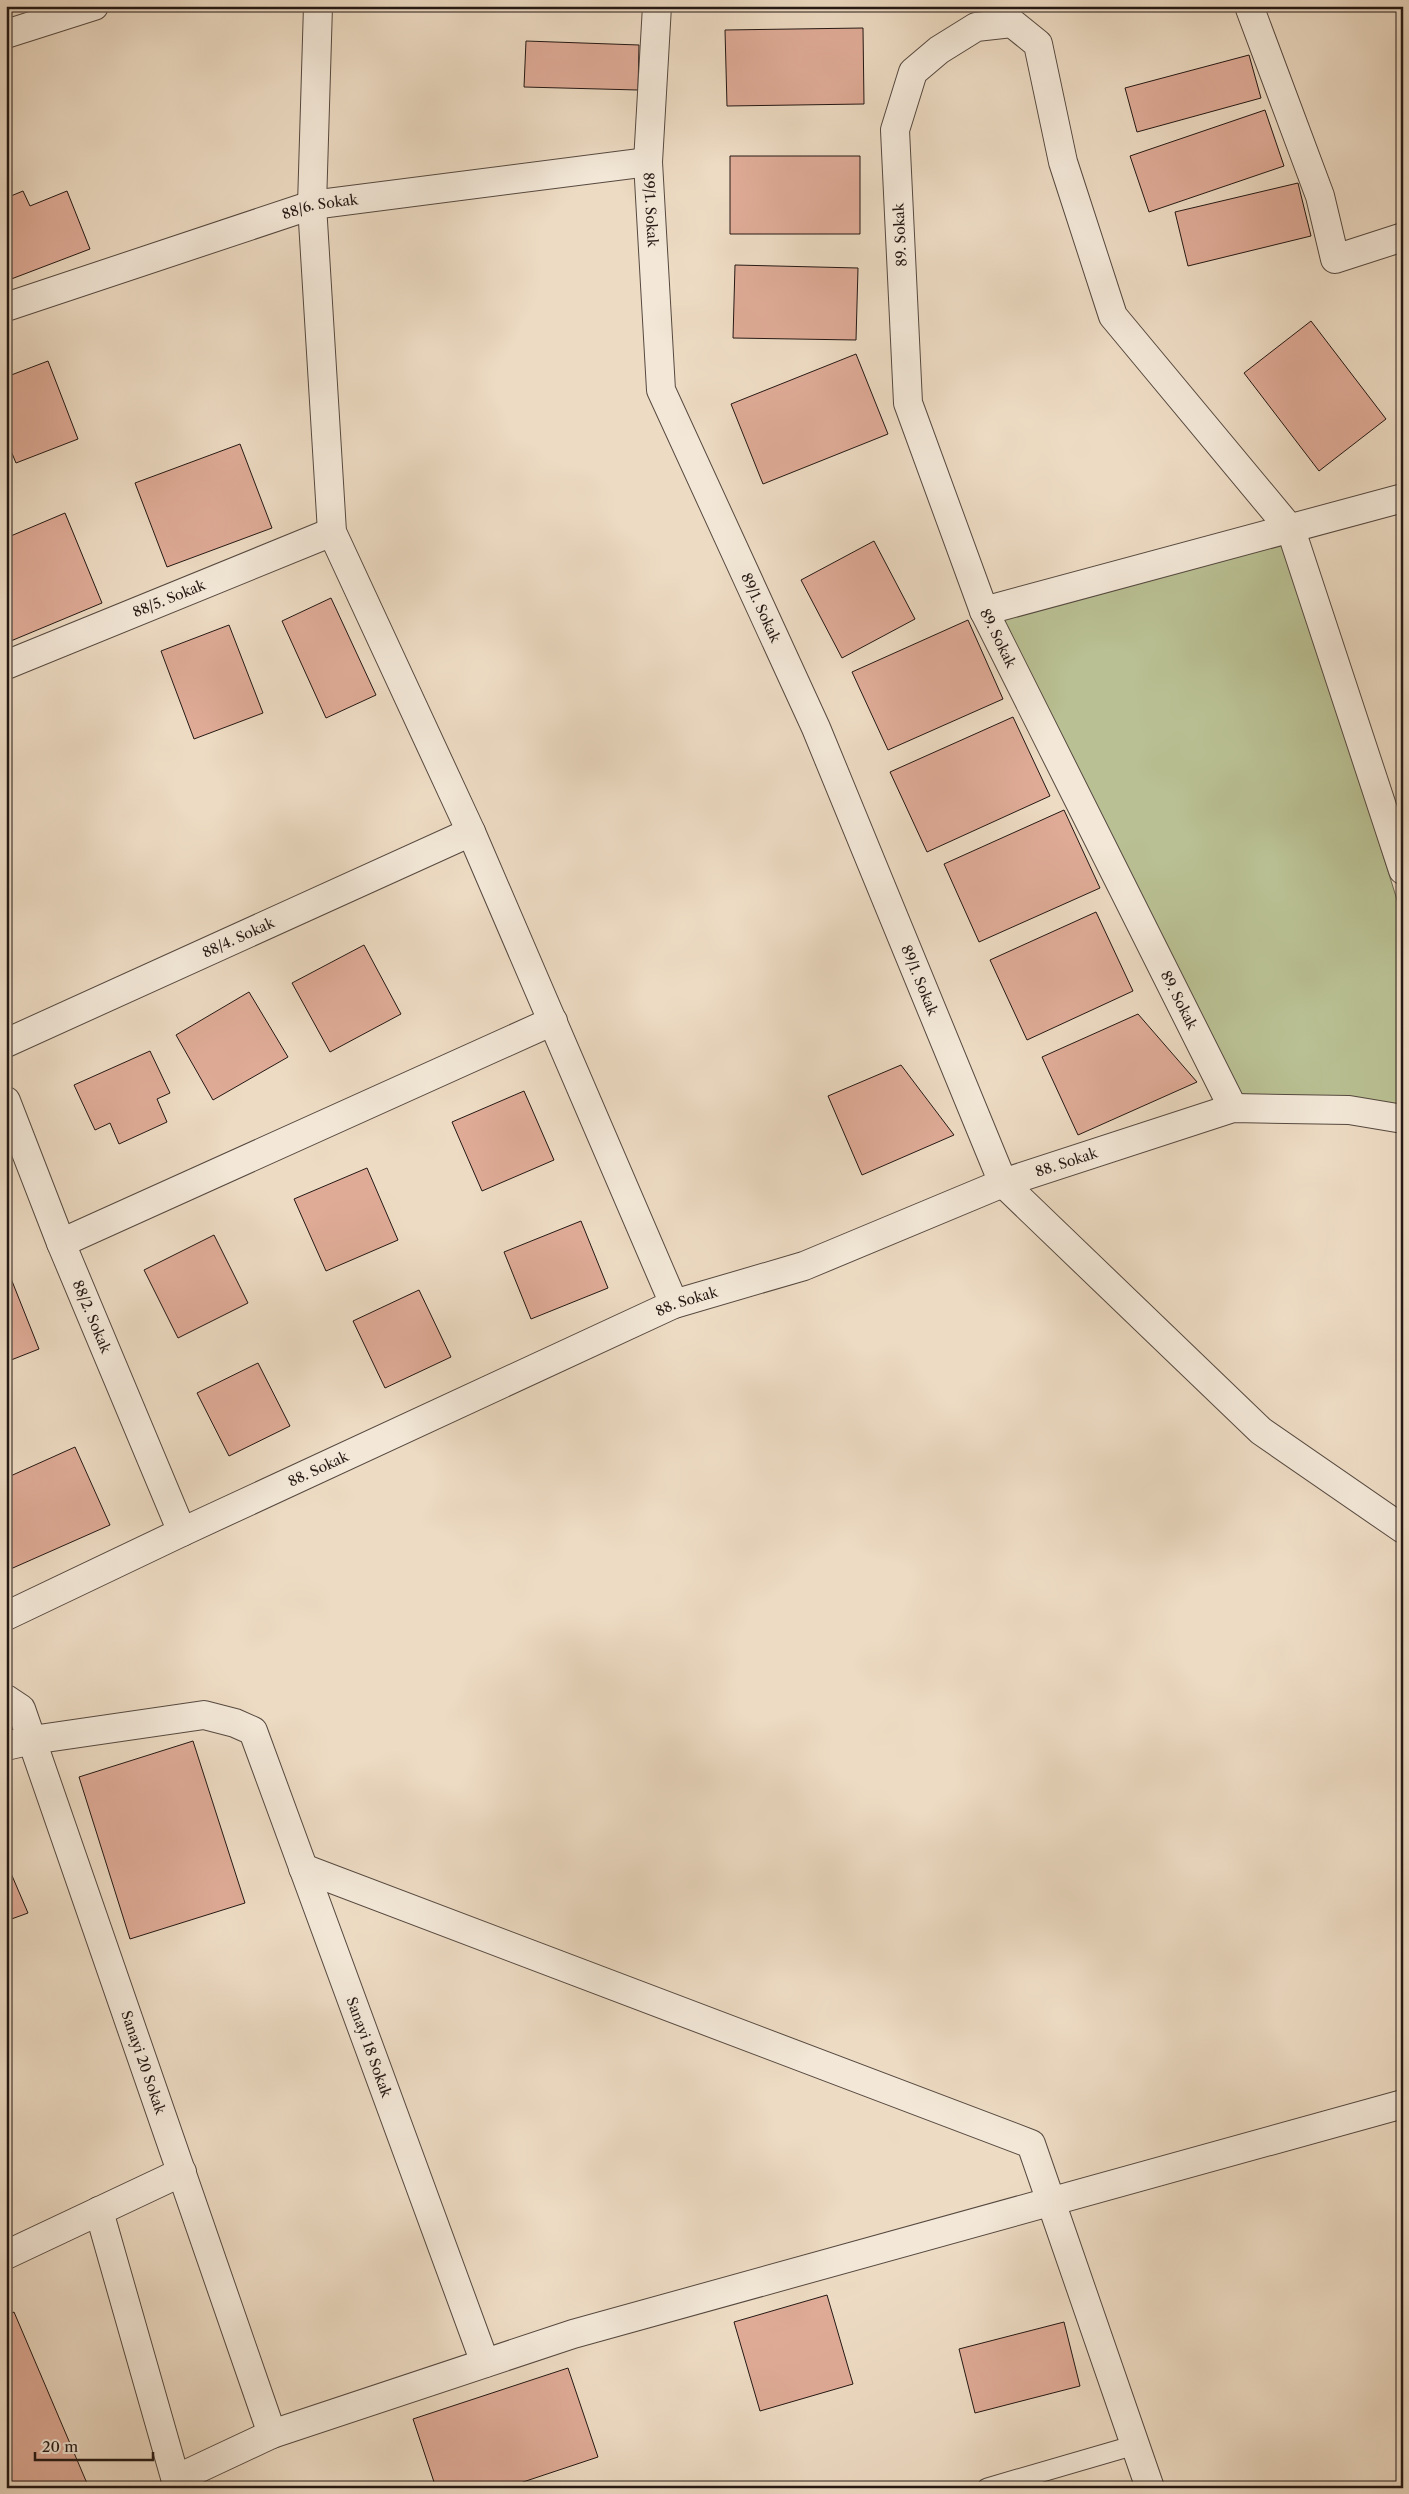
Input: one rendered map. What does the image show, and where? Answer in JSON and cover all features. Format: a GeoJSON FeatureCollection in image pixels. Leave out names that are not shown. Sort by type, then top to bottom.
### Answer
{"type":"FeatureCollection","features":[{"type":"Feature","properties":{"kind":"street"},"geometry":{"type":"LineString","coordinates":[[6,34],[94,6]]}},
{"type":"Feature","properties":{"kind":"street"},"geometry":{"type":"LineString","coordinates":[[318,6],[312,205],[332,532],[471,832],[674,1304]]}},
{"type":"Feature","properties":{"kind":"street","name":"89/1. Sokak"},"geometry":{"type":"LineString","coordinates":[[657,6],[648,162],[661,390],[816,728],[1003,1182]]}},
{"type":"Feature","properties":{"kind":"street"},"geometry":{"type":"LineString","coordinates":[[1249,6],[1320,196],[1335,259],[1403,238]]}},
{"type":"Feature","properties":{"kind":"street","name":"89. Sokak"},"geometry":{"type":"LineString","coordinates":[[1233,1108],[984,611],[908,403],[895,130],[913,72],[939,50],[976,28],[1012,23],[1038,44],[1063,162],[1114,316],[1291,530]]}},
{"type":"Feature","properties":{"kind":"street","name":"88/6. Sokak"},"geometry":{"type":"LineString","coordinates":[[6,306],[312,205],[648,162]]}},
{"type":"Feature","properties":{"kind":"street"},"geometry":{"type":"LineString","coordinates":[[984,611],[1291,530],[1403,498]]}},
{"type":"Feature","properties":{"kind":"street"},"geometry":{"type":"LineString","coordinates":[[1291,530],[1403,870]]}},
{"type":"Feature","properties":{"kind":"street","name":"88/5. Sokak"},"geometry":{"type":"LineString","coordinates":[[6,665],[332,532]]}},
{"type":"Feature","properties":{"kind":"street","name":"88/4. Sokak"},"geometry":{"type":"LineString","coordinates":[[6,1043],[471,832]]}},
{"type":"Feature","properties":{"kind":"street"},"geometry":{"type":"LineString","coordinates":[[61,1244],[553,1021]]}},
{"type":"Feature","properties":{"kind":"street","name":"88/2. Sokak"},"geometry":{"type":"LineString","coordinates":[[6,1101],[61,1244],[182,1532]]}},
{"type":"Feature","properties":{"kind":"street","name":"88. Sokak"},"geometry":{"type":"LineString","coordinates":[[6,1616],[182,1532],[674,1304],[804,1266],[1003,1182],[1233,1108],[1349,1110],[1403,1119]]}},
{"type":"Feature","properties":{"kind":"street"},"geometry":{"type":"LineString","coordinates":[[1003,1182],[1261,1431],[1403,1529]]}},
{"type":"Feature","properties":{"kind":"street","name":"Sanayi 20 Sokak"},"geometry":{"type":"LineString","coordinates":[[6,1699],[22,1709],[272,2434]]}},
{"type":"Feature","properties":{"kind":"street","name":"Sanayi 18 Sokak"},"geometry":{"type":"LineString","coordinates":[[32,1740],[204,1715],[236,1723],[253,1732],[485,2363]]}},
{"type":"Feature","properties":{"kind":"street"},"geometry":{"type":"LineString","coordinates":[[6,1746],[32,1740]]}},
{"type":"Feature","properties":{"kind":"street"},"geometry":{"type":"LineString","coordinates":[[302,1868],[1030,2144],[1150,2488]]}},
{"type":"Feature","properties":{"kind":"street"},"geometry":{"type":"LineString","coordinates":[[99,2211],[177,2483],[272,2434],[573,2334],[1403,2104]]}},
{"type":"Feature","properties":{"kind":"street"},"geometry":{"type":"LineString","coordinates":[[6,2255],[182,2172]]}},
{"type":"Feature","properties":{"kind":"lane"},"geometry":{"type":"LineString","coordinates":[[987,2488],[1135,2445]]}},
{"type":"Feature","properties":{"kind":"green space"},"geometry":{"type":"Polygon","coordinates":[[[1284,539],[1403,919],[1403,1107],[1353,1099],[1239,1094],[998,617],[1284,539]]]}},
{"type":"Feature","properties":{"kind":"building"},"geometry":{"type":"Polygon","coordinates":[[[863,28],[864,104],[727,106],[725,30],[863,28]]]}},
{"type":"Feature","properties":{"kind":"building"},"geometry":{"type":"Polygon","coordinates":[[[526,41],[639,45],[638,90],[524,87],[526,41]]]}},
{"type":"Feature","properties":{"kind":"building"},"geometry":{"type":"Polygon","coordinates":[[[1249,55],[1261,98],[1137,132],[1125,88],[1249,55]]]}},
{"type":"Feature","properties":{"kind":"building"},"geometry":{"type":"Polygon","coordinates":[[[1265,110],[1284,166],[1149,212],[1130,156],[1265,110]]]}},
{"type":"Feature","properties":{"kind":"building"},"geometry":{"type":"Polygon","coordinates":[[[730,156],[860,156],[860,234],[730,234],[730,156]]]}},
{"type":"Feature","properties":{"kind":"building"},"geometry":{"type":"Polygon","coordinates":[[[1298,183],[1311,236],[1188,266],[1175,212],[1298,183]]]}},
{"type":"Feature","properties":{"kind":"building"},"geometry":{"type":"Polygon","coordinates":[[[23,191],[30,206],[67,191],[90,249],[6,281],[6,198],[23,191]]]}},
{"type":"Feature","properties":{"kind":"building"},"geometry":{"type":"Polygon","coordinates":[[[735,265],[858,268],[856,340],[733,338],[735,265]]]}},
{"type":"Feature","properties":{"kind":"building"},"geometry":{"type":"Polygon","coordinates":[[[1311,321],[1386,419],[1319,471],[1244,373],[1311,321]]]}},
{"type":"Feature","properties":{"kind":"building"},"geometry":{"type":"Polygon","coordinates":[[[856,354],[888,434],[763,484],[731,404],[856,354]]]}},
{"type":"Feature","properties":{"kind":"building"},"geometry":{"type":"Polygon","coordinates":[[[48,361],[78,439],[16,463],[6,439],[6,377],[48,361]]]}},
{"type":"Feature","properties":{"kind":"building"},"geometry":{"type":"Polygon","coordinates":[[[240,444],[272,528],[167,567],[135,483],[240,444]]]}},
{"type":"Feature","properties":{"kind":"building"},"geometry":{"type":"Polygon","coordinates":[[[65,513],[102,603],[6,643],[6,538],[65,513]]]}},
{"type":"Feature","properties":{"kind":"building"},"geometry":{"type":"Polygon","coordinates":[[[874,541],[915,619],[842,658],[801,580],[874,541]]]}},
{"type":"Feature","properties":{"kind":"building"},"geometry":{"type":"Polygon","coordinates":[[[331,598],[376,695],[326,718],[282,621],[331,598]]]}},
{"type":"Feature","properties":{"kind":"building"},"geometry":{"type":"Polygon","coordinates":[[[968,620],[1003,699],[888,750],[852,672],[968,620]]]}},
{"type":"Feature","properties":{"kind":"building"},"geometry":{"type":"Polygon","coordinates":[[[229,625],[263,713],[194,739],[161,651],[229,625]]]}},
{"type":"Feature","properties":{"kind":"building"},"geometry":{"type":"Polygon","coordinates":[[[1013,717],[1050,796],[927,852],[890,772],[1013,717]]]}},
{"type":"Feature","properties":{"kind":"building"},"geometry":{"type":"Polygon","coordinates":[[[1064,810],[1100,888],[979,942],[944,864],[1064,810]]]}},
{"type":"Feature","properties":{"kind":"building"},"geometry":{"type":"Polygon","coordinates":[[[1096,912],[1133,991],[1027,1040],[990,960],[1096,912]]]}},
{"type":"Feature","properties":{"kind":"building"},"geometry":{"type":"Polygon","coordinates":[[[364,945],[401,1014],[330,1052],[292,983],[364,945]]]}},
{"type":"Feature","properties":{"kind":"building"},"geometry":{"type":"Polygon","coordinates":[[[249,992],[288,1057],[213,1100],[176,1035],[249,992]]]}},
{"type":"Feature","properties":{"kind":"building"},"geometry":{"type":"Polygon","coordinates":[[[1138,1014],[1197,1082],[1078,1135],[1042,1057],[1138,1014]]]}},
{"type":"Feature","properties":{"kind":"building"},"geometry":{"type":"Polygon","coordinates":[[[150,1051],[170,1093],[157,1099],[167,1122],[119,1144],[110,1123],[95,1130],[74,1085],[150,1051]]]}},
{"type":"Feature","properties":{"kind":"building"},"geometry":{"type":"Polygon","coordinates":[[[901,1065],[954,1135],[862,1175],[828,1096],[901,1065]]]}},
{"type":"Feature","properties":{"kind":"building"},"geometry":{"type":"Polygon","coordinates":[[[524,1091],[554,1160],[482,1191],[452,1122],[524,1091]]]}},
{"type":"Feature","properties":{"kind":"building"},"geometry":{"type":"Polygon","coordinates":[[[367,1168],[398,1240],[326,1271],[294,1199],[367,1168]]]}},
{"type":"Feature","properties":{"kind":"building"},"geometry":{"type":"Polygon","coordinates":[[[581,1221],[608,1288],[531,1319],[504,1252],[581,1221]]]}},
{"type":"Feature","properties":{"kind":"building"},"geometry":{"type":"Polygon","coordinates":[[[214,1235],[248,1303],[178,1338],[144,1270],[214,1235]]]}},
{"type":"Feature","properties":{"kind":"building"},"geometry":{"type":"Polygon","coordinates":[[[8,1271],[39,1349],[6,1362],[6,1272],[8,1271]]]}},
{"type":"Feature","properties":{"kind":"building"},"geometry":{"type":"Polygon","coordinates":[[[419,1290],[451,1357],[385,1388],[353,1321],[419,1290]]]}},
{"type":"Feature","properties":{"kind":"building"},"geometry":{"type":"Polygon","coordinates":[[[258,1363],[290,1426],[229,1456],[197,1393],[258,1363]]]}},
{"type":"Feature","properties":{"kind":"building"},"geometry":{"type":"Polygon","coordinates":[[[75,1447],[110,1525],[6,1571],[6,1478],[75,1447]]]}},
{"type":"Feature","properties":{"kind":"building"},"geometry":{"type":"Polygon","coordinates":[[[193,1741],[245,1903],[130,1939],[79,1777],[193,1741]]]}},
{"type":"Feature","properties":{"kind":"building"},"geometry":{"type":"Polygon","coordinates":[[[10,1871],[28,1913],[6,1921],[6,1873],[10,1871]]]}},
{"type":"Feature","properties":{"kind":"building"},"geometry":{"type":"Polygon","coordinates":[[[827,2295],[853,2384],[760,2411],[734,2322],[827,2295]]]}},
{"type":"Feature","properties":{"kind":"building"},"geometry":{"type":"Polygon","coordinates":[[[14,2312],[89,2488],[6,2488],[6,2316],[14,2312]]]}},
{"type":"Feature","properties":{"kind":"building"},"geometry":{"type":"Polygon","coordinates":[[[1064,2322],[1080,2386],[975,2413],[959,2349],[1064,2322]]]}},
{"type":"Feature","properties":{"kind":"building"},"geometry":{"type":"Polygon","coordinates":[[[568,2368],[598,2457],[505,2488],[436,2488],[413,2419],[568,2368]]]}}]}
